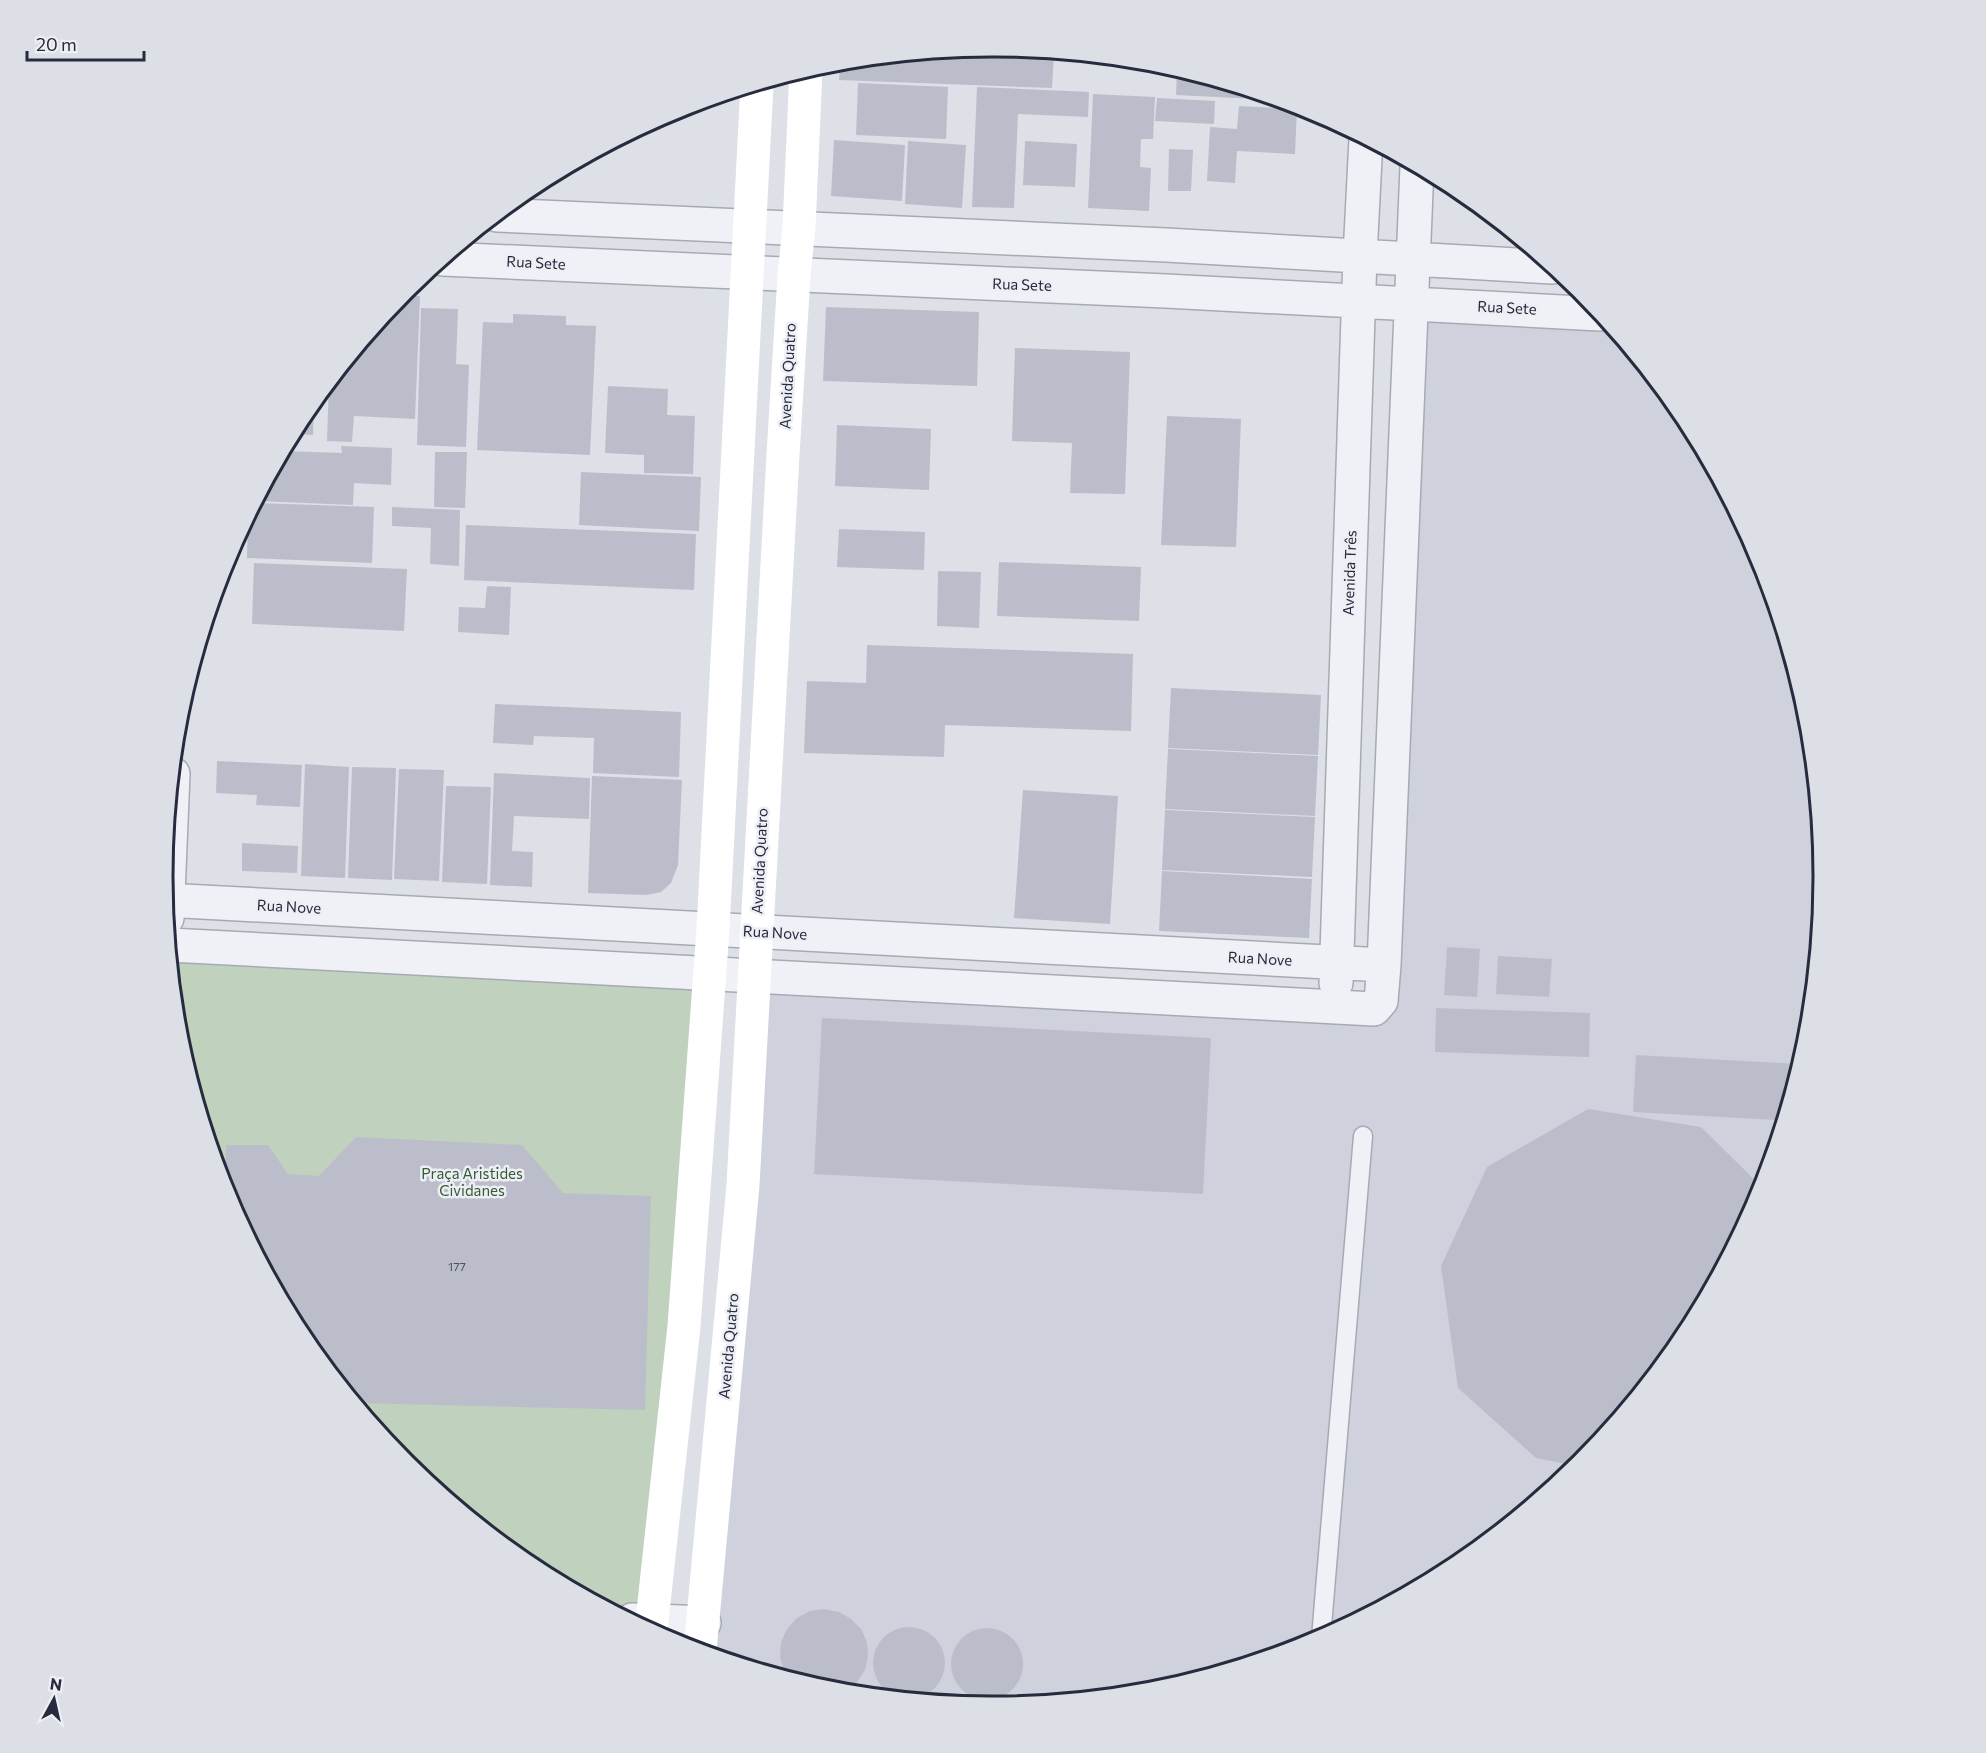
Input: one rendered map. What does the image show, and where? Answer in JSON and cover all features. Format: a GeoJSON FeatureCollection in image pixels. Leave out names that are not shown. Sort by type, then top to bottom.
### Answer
{"type":"FeatureCollection","features":[{"type":"Feature","properties":{"kind":"main road","name":"Avenida Quatro"},"geometry":{"type":"LineString","coordinates":[[702,1637],[744,1185],[756,932],[783,456],[799,227],[806,79]]}},
{"type":"Feature","properties":{"kind":"main road"},"geometry":{"type":"LineString","coordinates":[[646,1618],[684,1326],[713,929],[757,92]]}},
{"type":"Feature","properties":{"kind":"main road"},"geometry":{"type":"LineString","coordinates":[[737,454],[783,456]]}},
{"type":"Feature","properties":{"kind":"main road"},"geometry":{"type":"LineString","coordinates":[[730,600],[775,602]]}},
{"type":"Feature","properties":{"kind":"street","name":"Avenida Três"},"geometry":{"type":"LineString","coordinates":[[1335,1007],[1358,301],[1366,148]]}},
{"type":"Feature","properties":{"kind":"street"},"geometry":{"type":"LineString","coordinates":[[177,945],[1374,1009],[1379,1006],[1384,965],[1410,304],[1418,176]]}},
{"type":"Feature","properties":{"kind":"street"},"geometry":{"type":"LineString","coordinates":[[509,216],[1166,245],[1540,266]]}},
{"type":"Feature","properties":{"kind":"street"},"geometry":{"type":"LineString","coordinates":[[561,218],[561,265]]}},
{"type":"Feature","properties":{"kind":"street"},"geometry":{"type":"LineString","coordinates":[[1166,245],[1166,291]]}},
{"type":"Feature","properties":{"kind":"street","name":"Rua Sete"},"geometry":{"type":"LineString","coordinates":[[454,260],[1166,291],[1588,313]]}},
{"type":"Feature","properties":{"kind":"street","name":"Rua Nove"},"geometry":{"type":"LineString","coordinates":[[174,906],[713,929],[1384,965]]}},
{"type":"Feature","properties":{"kind":"street"},"geometry":{"type":"LineString","coordinates":[[670,1630],[702,1637]]}},
{"type":"Feature","properties":{"kind":"lane"},"geometry":{"type":"LineString","coordinates":[[1322,1627],[1363,1136]]}},
{"type":"Feature","properties":{"kind":"shaded area"},"geometry":{"type":"Polygon","coordinates":[[[1416,309],[1594,320],[1643,378],[1674,421],[1703,467],[1750,563],[1785,664],[1797,717],[1811,823],[1813,876],[1811,930],[1797,1036],[1785,1089],[1750,1190],[1728,1239],[1703,1286],[1674,1332],[1609,1417],[1533,1493],[1492,1527],[1403,1586],[1307,1634],[1256,1653],[1153,1680],[1100,1689],[993,1696],[886,1689],[833,1680],[781,1668],[708,1645],[758,981],[1374,1010],[1416,309]]]}},
{"type":"Feature","properties":{"kind":"green space","name":"Praça Aristides Cividanes"},"geometry":{"type":"Polygon","coordinates":[[[177,945],[709,974],[652,1621],[583,1586],[538,1558],[494,1527],[453,1493],[377,1417],[312,1332],[283,1286],[258,1239],[217,1140],[201,1089],[189,1036],[177,945]]]}},
{"type":"Feature","properties":{"kind":"building"},"geometry":{"type":"Polygon","coordinates":[[[993,57],[1054,60],[1052,88],[839,80],[839,72],[886,64],[993,57]]]}},
{"type":"Feature","properties":{"kind":"building"},"geometry":{"type":"Polygon","coordinates":[[[1177,78],[1252,99],[1176,95],[1177,78]]]}},
{"type":"Feature","properties":{"kind":"building"},"geometry":{"type":"Polygon","coordinates":[[[858,83],[948,87],[946,139],[856,135],[858,83]]]}},
{"type":"Feature","properties":{"kind":"building"},"geometry":{"type":"Polygon","coordinates":[[[977,87],[1089,92],[1088,117],[1018,114],[1014,208],[972,207],[977,87]]]}},
{"type":"Feature","properties":{"kind":"building"},"geometry":{"type":"Polygon","coordinates":[[[1093,94],[1155,97],[1153,139],[1141,139],[1140,167],[1151,168],[1149,211],[1088,208],[1093,94]]]}},
{"type":"Feature","properties":{"kind":"building"},"geometry":{"type":"Polygon","coordinates":[[[1157,98],[1215,101],[1214,124],[1155,121],[1157,98]]]}},
{"type":"Feature","properties":{"kind":"building"},"geometry":{"type":"Polygon","coordinates":[[[1239,106],[1277,108],[1297,115],[1295,154],[1237,151],[1235,183],[1207,181],[1210,127],[1237,129],[1239,106]]]}},
{"type":"Feature","properties":{"kind":"building"},"geometry":{"type":"Polygon","coordinates":[[[834,140],[905,145],[902,201],[831,196],[834,140]]]}},
{"type":"Feature","properties":{"kind":"building"},"geometry":{"type":"Polygon","coordinates":[[[908,141],[966,145],[962,208],[905,204],[908,141]]]}},
{"type":"Feature","properties":{"kind":"building"},"geometry":{"type":"Polygon","coordinates":[[[1025,141],[1077,144],[1075,187],[1023,185],[1025,141]]]}},
{"type":"Feature","properties":{"kind":"building"},"geometry":{"type":"Polygon","coordinates":[[[1169,149],[1193,150],[1191,191],[1168,191],[1169,149]]]}},
{"type":"Feature","properties":{"kind":"building"},"geometry":{"type":"Polygon","coordinates":[[[415,296],[420,296],[415,419],[354,416],[352,442],[327,441],[328,398],[377,336],[415,296]]]}},
{"type":"Feature","properties":{"kind":"building"},"geometry":{"type":"Polygon","coordinates":[[[826,307],[979,312],[977,386],[823,381],[826,307]]]}},
{"type":"Feature","properties":{"kind":"building"},"geometry":{"type":"Polygon","coordinates":[[[421,308],[458,309],[456,364],[469,365],[466,447],[417,445],[421,308]]]}},
{"type":"Feature","properties":{"kind":"building"},"geometry":{"type":"Polygon","coordinates":[[[513,314],[566,316],[566,325],[596,326],[590,455],[477,450],[483,322],[513,323],[513,314]]]}},
{"type":"Feature","properties":{"kind":"building"},"geometry":{"type":"Polygon","coordinates":[[[1015,348],[1130,352],[1125,494],[1070,493],[1072,443],[1012,441],[1015,348]]]}},
{"type":"Feature","properties":{"kind":"building"},"geometry":{"type":"Polygon","coordinates":[[[608,386],[668,389],[667,415],[695,416],[693,474],[644,473],[644,455],[605,453],[608,386]]]}},
{"type":"Feature","properties":{"kind":"building"},"geometry":{"type":"Polygon","coordinates":[[[1167,416],[1241,419],[1236,547],[1161,545],[1167,416]]]}},
{"type":"Feature","properties":{"kind":"building"},"geometry":{"type":"Polygon","coordinates":[[[313,419],[313,435],[303,435],[313,419]]]}},
{"type":"Feature","properties":{"kind":"building"},"geometry":{"type":"Polygon","coordinates":[[[837,425],[931,429],[929,490],[835,486],[837,425]]]}},
{"type":"Feature","properties":{"kind":"building"},"geometry":{"type":"Polygon","coordinates":[[[341,446],[392,448],[391,485],[354,483],[353,505],[265,501],[293,451],[342,453],[341,446]]]}},
{"type":"Feature","properties":{"kind":"building"},"geometry":{"type":"Polygon","coordinates":[[[435,452],[467,452],[465,508],[434,507],[435,452]]]}},
{"type":"Feature","properties":{"kind":"building"},"geometry":{"type":"Polygon","coordinates":[[[581,472],[701,477],[699,531],[579,525],[581,472]]]}},
{"type":"Feature","properties":{"kind":"building"},"geometry":{"type":"Polygon","coordinates":[[[264,503],[374,507],[372,563],[247,558],[248,537],[264,503]]]}},
{"type":"Feature","properties":{"kind":"building"},"geometry":{"type":"Polygon","coordinates":[[[392,507],[460,510],[459,566],[430,564],[431,528],[392,526],[392,507]]]}},
{"type":"Feature","properties":{"kind":"building"},"geometry":{"type":"Polygon","coordinates":[[[466,525],[696,534],[694,590],[464,580],[466,525]]]}},
{"type":"Feature","properties":{"kind":"building"},"geometry":{"type":"Polygon","coordinates":[[[839,529],[925,532],[924,570],[837,567],[839,529]]]}},
{"type":"Feature","properties":{"kind":"building"},"geometry":{"type":"Polygon","coordinates":[[[999,562],[1141,567],[1139,621],[997,616],[999,562]]]}},
{"type":"Feature","properties":{"kind":"building"},"geometry":{"type":"Polygon","coordinates":[[[254,563],[407,569],[404,631],[252,624],[254,563]]]}},
{"type":"Feature","properties":{"kind":"building"},"geometry":{"type":"Polygon","coordinates":[[[938,571],[981,572],[979,628],[937,626],[938,571]]]}},
{"type":"Feature","properties":{"kind":"building"},"geometry":{"type":"Polygon","coordinates":[[[487,586],[511,587],[509,635],[458,632],[459,607],[485,608],[487,586]]]}},
{"type":"Feature","properties":{"kind":"building"},"geometry":{"type":"Polygon","coordinates":[[[867,645],[1133,654],[1131,731],[945,725],[944,757],[804,753],[807,681],[866,683],[867,645]]]}},
{"type":"Feature","properties":{"kind":"building"},"geometry":{"type":"Polygon","coordinates":[[[1171,688],[1321,695],[1318,755],[1168,748],[1171,688]]]}},
{"type":"Feature","properties":{"kind":"building"},"geometry":{"type":"Polygon","coordinates":[[[495,704],[681,712],[679,777],[593,773],[594,738],[534,736],[533,745],[493,743],[495,704]]]}},
{"type":"Feature","properties":{"kind":"building"},"geometry":{"type":"Polygon","coordinates":[[[1168,749],[1318,756],[1315,816],[1165,809],[1168,749]]]}},
{"type":"Feature","properties":{"kind":"building"},"geometry":{"type":"Polygon","coordinates":[[[217,761],[302,765],[300,807],[256,805],[257,795],[216,793],[217,761]]]}},
{"type":"Feature","properties":{"kind":"building"},"geometry":{"type":"Polygon","coordinates":[[[305,764],[349,767],[345,878],[301,876],[305,764]]]}},
{"type":"Feature","properties":{"kind":"building"},"geometry":{"type":"Polygon","coordinates":[[[352,767],[396,768],[392,880],[348,878],[352,767]]]}},
{"type":"Feature","properties":{"kind":"building"},"geometry":{"type":"Polygon","coordinates":[[[399,769],[444,770],[439,881],[394,879],[399,769]]]}},
{"type":"Feature","properties":{"kind":"building"},"geometry":{"type":"Polygon","coordinates":[[[494,773],[590,778],[589,819],[514,816],[512,851],[533,852],[532,887],[490,885],[494,773]]]}},
{"type":"Feature","properties":{"kind":"building"},"geometry":{"type":"Polygon","coordinates":[[[592,776],[682,780],[678,865],[671,883],[661,892],[647,895],[588,893],[592,776]]]}},
{"type":"Feature","properties":{"kind":"building"},"geometry":{"type":"Polygon","coordinates":[[[446,786],[491,787],[487,884],[442,882],[446,786]]]}},
{"type":"Feature","properties":{"kind":"building"},"geometry":{"type":"Polygon","coordinates":[[[1023,790],[1118,796],[1110,924],[1014,918],[1023,790]]]}},
{"type":"Feature","properties":{"kind":"building"},"geometry":{"type":"Polygon","coordinates":[[[1165,810],[1315,817],[1312,877],[1162,870],[1165,810]]]}},
{"type":"Feature","properties":{"kind":"building"},"geometry":{"type":"Polygon","coordinates":[[[242,843],[298,846],[297,873],[242,871],[242,843]]]}},
{"type":"Feature","properties":{"kind":"building"},"geometry":{"type":"Polygon","coordinates":[[[1162,871],[1312,879],[1309,938],[1159,931],[1162,871]]]}},
{"type":"Feature","properties":{"kind":"building"},"geometry":{"type":"Polygon","coordinates":[[[1447,947],[1480,949],[1477,997],[1444,995],[1447,947]]]}},
{"type":"Feature","properties":{"kind":"building"},"geometry":{"type":"Polygon","coordinates":[[[1498,956],[1552,959],[1549,997],[1496,994],[1498,956]]]}},
{"type":"Feature","properties":{"kind":"building"},"geometry":{"type":"Polygon","coordinates":[[[1436,1008],[1590,1013],[1589,1057],[1435,1052],[1436,1008]]]}},
{"type":"Feature","properties":{"kind":"building"},"geometry":{"type":"Polygon","coordinates":[[[822,1018],[1211,1038],[1203,1194],[814,1174],[822,1018]]]}},
{"type":"Feature","properties":{"kind":"building"},"geometry":{"type":"Polygon","coordinates":[[[1636,1055],[1791,1064],[1775,1120],[1633,1112],[1636,1055]]]}},
{"type":"Feature","properties":{"kind":"building"},"geometry":{"type":"Polygon","coordinates":[[[1588,1109],[1701,1127],[1754,1179],[1728,1239],[1703,1286],[1674,1332],[1609,1417],[1564,1463],[1536,1458],[1458,1388],[1441,1266],[1487,1167],[1588,1109]]]}},
{"type":"Feature","properties":{"kind":"building"},"geometry":{"type":"Polygon","coordinates":[[[356,1137],[522,1145],[563,1193],[651,1196],[645,1410],[366,1403],[312,1332],[283,1286],[236,1190],[226,1163],[226,1145],[268,1145],[288,1174],[319,1176],[356,1137]]]}},
{"type":"Feature","properties":{"kind":"building"},"geometry":{"type":"Polygon","coordinates":[[[824,1609],[839,1612],[861,1629],[867,1642],[868,1656],[865,1670],[855,1684],[783,1669],[780,1657],[781,1642],[787,1629],[797,1618],[810,1611],[824,1609]]]}},
{"type":"Feature","properties":{"kind":"building"},"geometry":{"type":"Polygon","coordinates":[[[902,1628],[916,1628],[929,1633],[939,1643],[944,1656],[942,1677],[929,1693],[885,1689],[879,1683],[874,1670],[874,1656],[879,1643],[889,1633],[902,1628]]]}},
{"type":"Feature","properties":{"kind":"building"},"geometry":{"type":"Polygon","coordinates":[[[980,1629],[994,1629],[1007,1634],[1017,1644],[1022,1657],[1020,1678],[1017,1684],[1004,1696],[969,1695],[957,1684],[952,1671],[952,1657],[957,1644],[967,1634],[980,1629]]]}}]}
